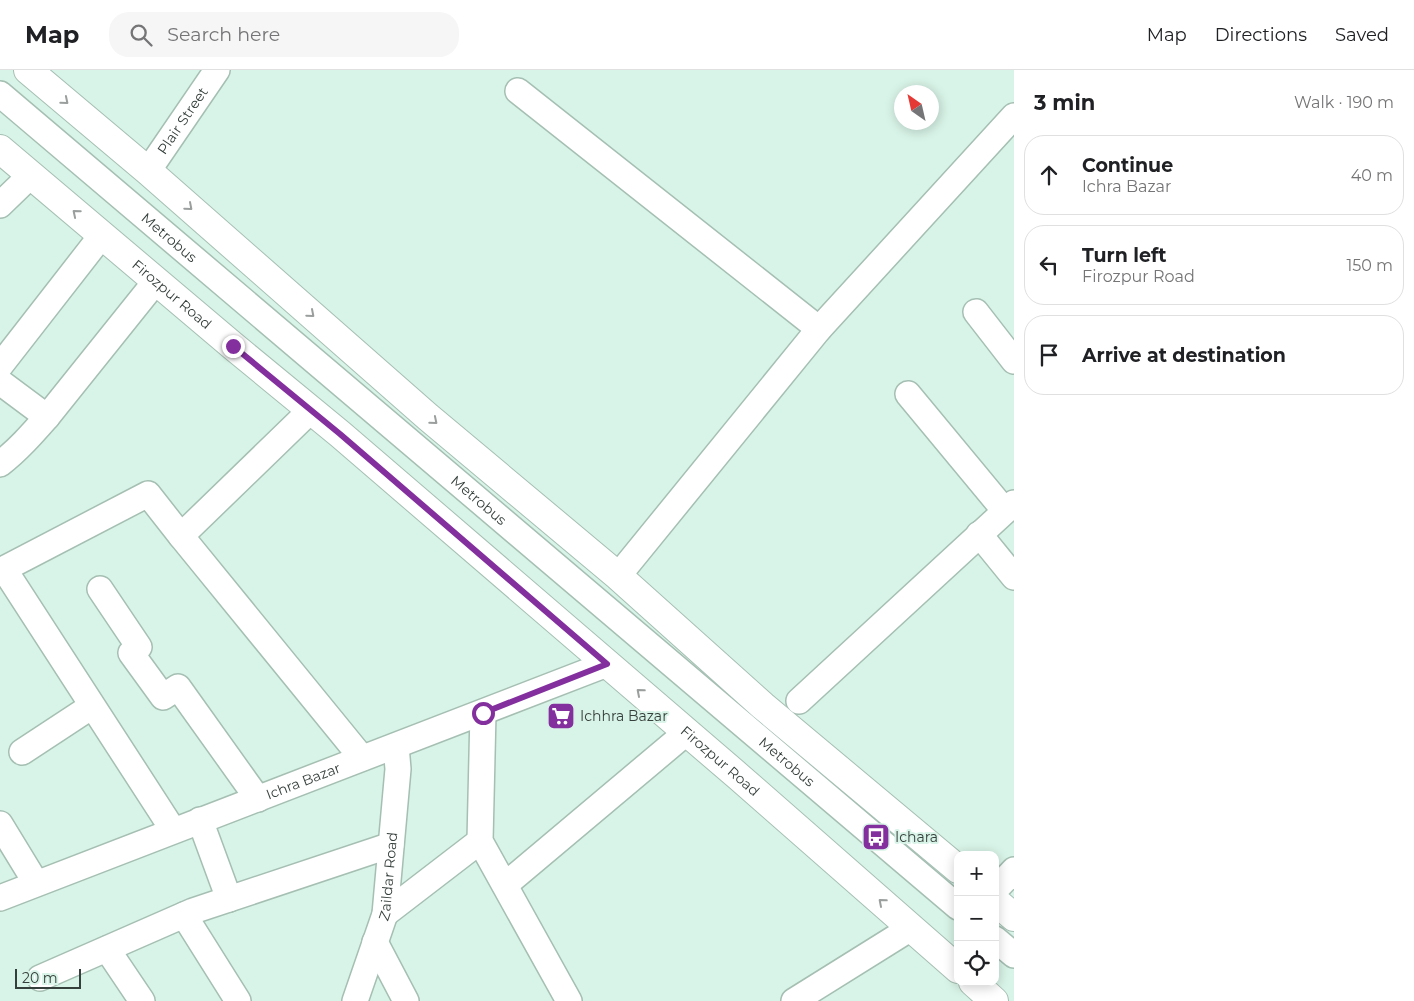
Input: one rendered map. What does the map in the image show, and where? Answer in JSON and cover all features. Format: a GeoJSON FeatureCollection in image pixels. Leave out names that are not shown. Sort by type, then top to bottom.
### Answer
{"type":"FeatureCollection","features":[{"type":"Feature","properties":{"kind":"main road"},"geometry":{"type":"LineString","coordinates":[[28,70],[148,172],[428,417],[618,576],[763,706],[954,867]]}},
{"type":"Feature","properties":{"kind":"main road","name":"Firozpur Road"},"geometry":{"type":"LineString","coordinates":[[0,149],[311,410],[687,732],[954,966]]}},
{"type":"Feature","properties":{"kind":"main road"},"geometry":{"type":"LineString","coordinates":[[999,904],[1014,917]]}},
{"type":"Feature","properties":{"kind":"main road"},"geometry":{"type":"LineString","coordinates":[[977,986],[994,1001]]}},
{"type":"Feature","properties":{"kind":"street","name":"Plair Street"},"geometry":{"type":"LineString","coordinates":[[148,172],[217,70]]}},
{"type":"Feature","properties":{"kind":"street"},"geometry":{"type":"LineString","coordinates":[[518,91],[819,329]]}},
{"type":"Feature","properties":{"kind":"street","name":"Metrobus"},"geometry":{"type":"LineString","coordinates":[[0,94],[954,904]]}},
{"type":"Feature","properties":{"kind":"street"},"geometry":{"type":"LineString","coordinates":[[618,576],[819,329],[1014,116]]}},
{"type":"Feature","properties":{"kind":"street"},"geometry":{"type":"LineString","coordinates":[[0,205],[31,175]]}},
{"type":"Feature","properties":{"kind":"street"},"geometry":{"type":"LineString","coordinates":[[0,366],[102,235]]}},
{"type":"Feature","properties":{"kind":"street"},"geometry":{"type":"LineString","coordinates":[[0,464],[29,438],[47,417],[156,281]]}},
{"type":"Feature","properties":{"kind":"street"},"geometry":{"type":"LineString","coordinates":[[976,312],[1014,361]]}},
{"type":"Feature","properties":{"kind":"street"},"geometry":{"type":"LineString","coordinates":[[0,382],[47,417]]}},
{"type":"Feature","properties":{"kind":"street"},"geometry":{"type":"LineString","coordinates":[[799,701],[1009,507],[908,394]]}},
{"type":"Feature","properties":{"kind":"street"},"geometry":{"type":"LineString","coordinates":[[181,536],[311,410]]}},
{"type":"Feature","properties":{"kind":"street"},"geometry":{"type":"LineString","coordinates":[[174,830],[2,570],[148,494],[362,758]]}},
{"type":"Feature","properties":{"kind":"street"},"geometry":{"type":"LineString","coordinates":[[980,534],[1014,577]]}},
{"type":"Feature","properties":{"kind":"street"},"geometry":{"type":"LineString","coordinates":[[100,590],[139,647],[131,653],[163,697],[178,687],[258,799]]}},
{"type":"Feature","properties":{"kind":"street","name":"Ichra Bazar"},"geometry":{"type":"LineString","coordinates":[[0,898],[607,664]]}},
{"type":"Feature","properties":{"kind":"street"},"geometry":{"type":"LineString","coordinates":[[22,752],[92,706]]}},
{"type":"Feature","properties":{"kind":"street"},"geometry":{"type":"LineString","coordinates":[[483,713],[480,841],[569,1001]]}},
{"type":"Feature","properties":{"kind":"street"},"geometry":{"type":"LineString","coordinates":[[505,885],[687,732]]}},
{"type":"Feature","properties":{"kind":"street","name":"Zaildar Road"},"geometry":{"type":"LineString","coordinates":[[354,1001],[385,914],[398,770],[396,746]]}},
{"type":"Feature","properties":{"kind":"street"},"geometry":{"type":"LineString","coordinates":[[200,820],[229,899]]}},
{"type":"Feature","properties":{"kind":"street"},"geometry":{"type":"LineString","coordinates":[[0,824],[36,883]]}},
{"type":"Feature","properties":{"kind":"street"},"geometry":{"type":"LineString","coordinates":[[385,914],[480,841]]}},
{"type":"Feature","properties":{"kind":"street"},"geometry":{"type":"LineString","coordinates":[[40,978],[184,915],[391,845]]}},
{"type":"Feature","properties":{"kind":"street"},"geometry":{"type":"LineString","coordinates":[[999,886],[1014,870]]}},
{"type":"Feature","properties":{"kind":"street"},"geometry":{"type":"LineString","coordinates":[[184,915],[238,1001]]}},
{"type":"Feature","properties":{"kind":"street"},"geometry":{"type":"LineString","coordinates":[[794,1001],[911,928]]}},
{"type":"Feature","properties":{"kind":"street"},"geometry":{"type":"LineString","coordinates":[[997,941],[1014,955]]}},
{"type":"Feature","properties":{"kind":"street"},"geometry":{"type":"LineString","coordinates":[[375,942],[406,1001]]}},
{"type":"Feature","properties":{"kind":"street"},"geometry":{"type":"LineString","coordinates":[[107,949],[142,1001]]}},
{"type":"Feature","properties":{"kind":"place","name":"Ichhra Bazar"},"geometry":{"type":"Point","coordinates":[561,716]}},
{"type":"Feature","properties":{"kind":"place","name":"Ichara"},"geometry":{"type":"Point","coordinates":[876,837]}},
{"type":"Feature","properties":{"kind":"route"},"geometry":{"type":"LineString","coordinates":[[233,346],[340,434],[607,664],[483,713]]}}]}
